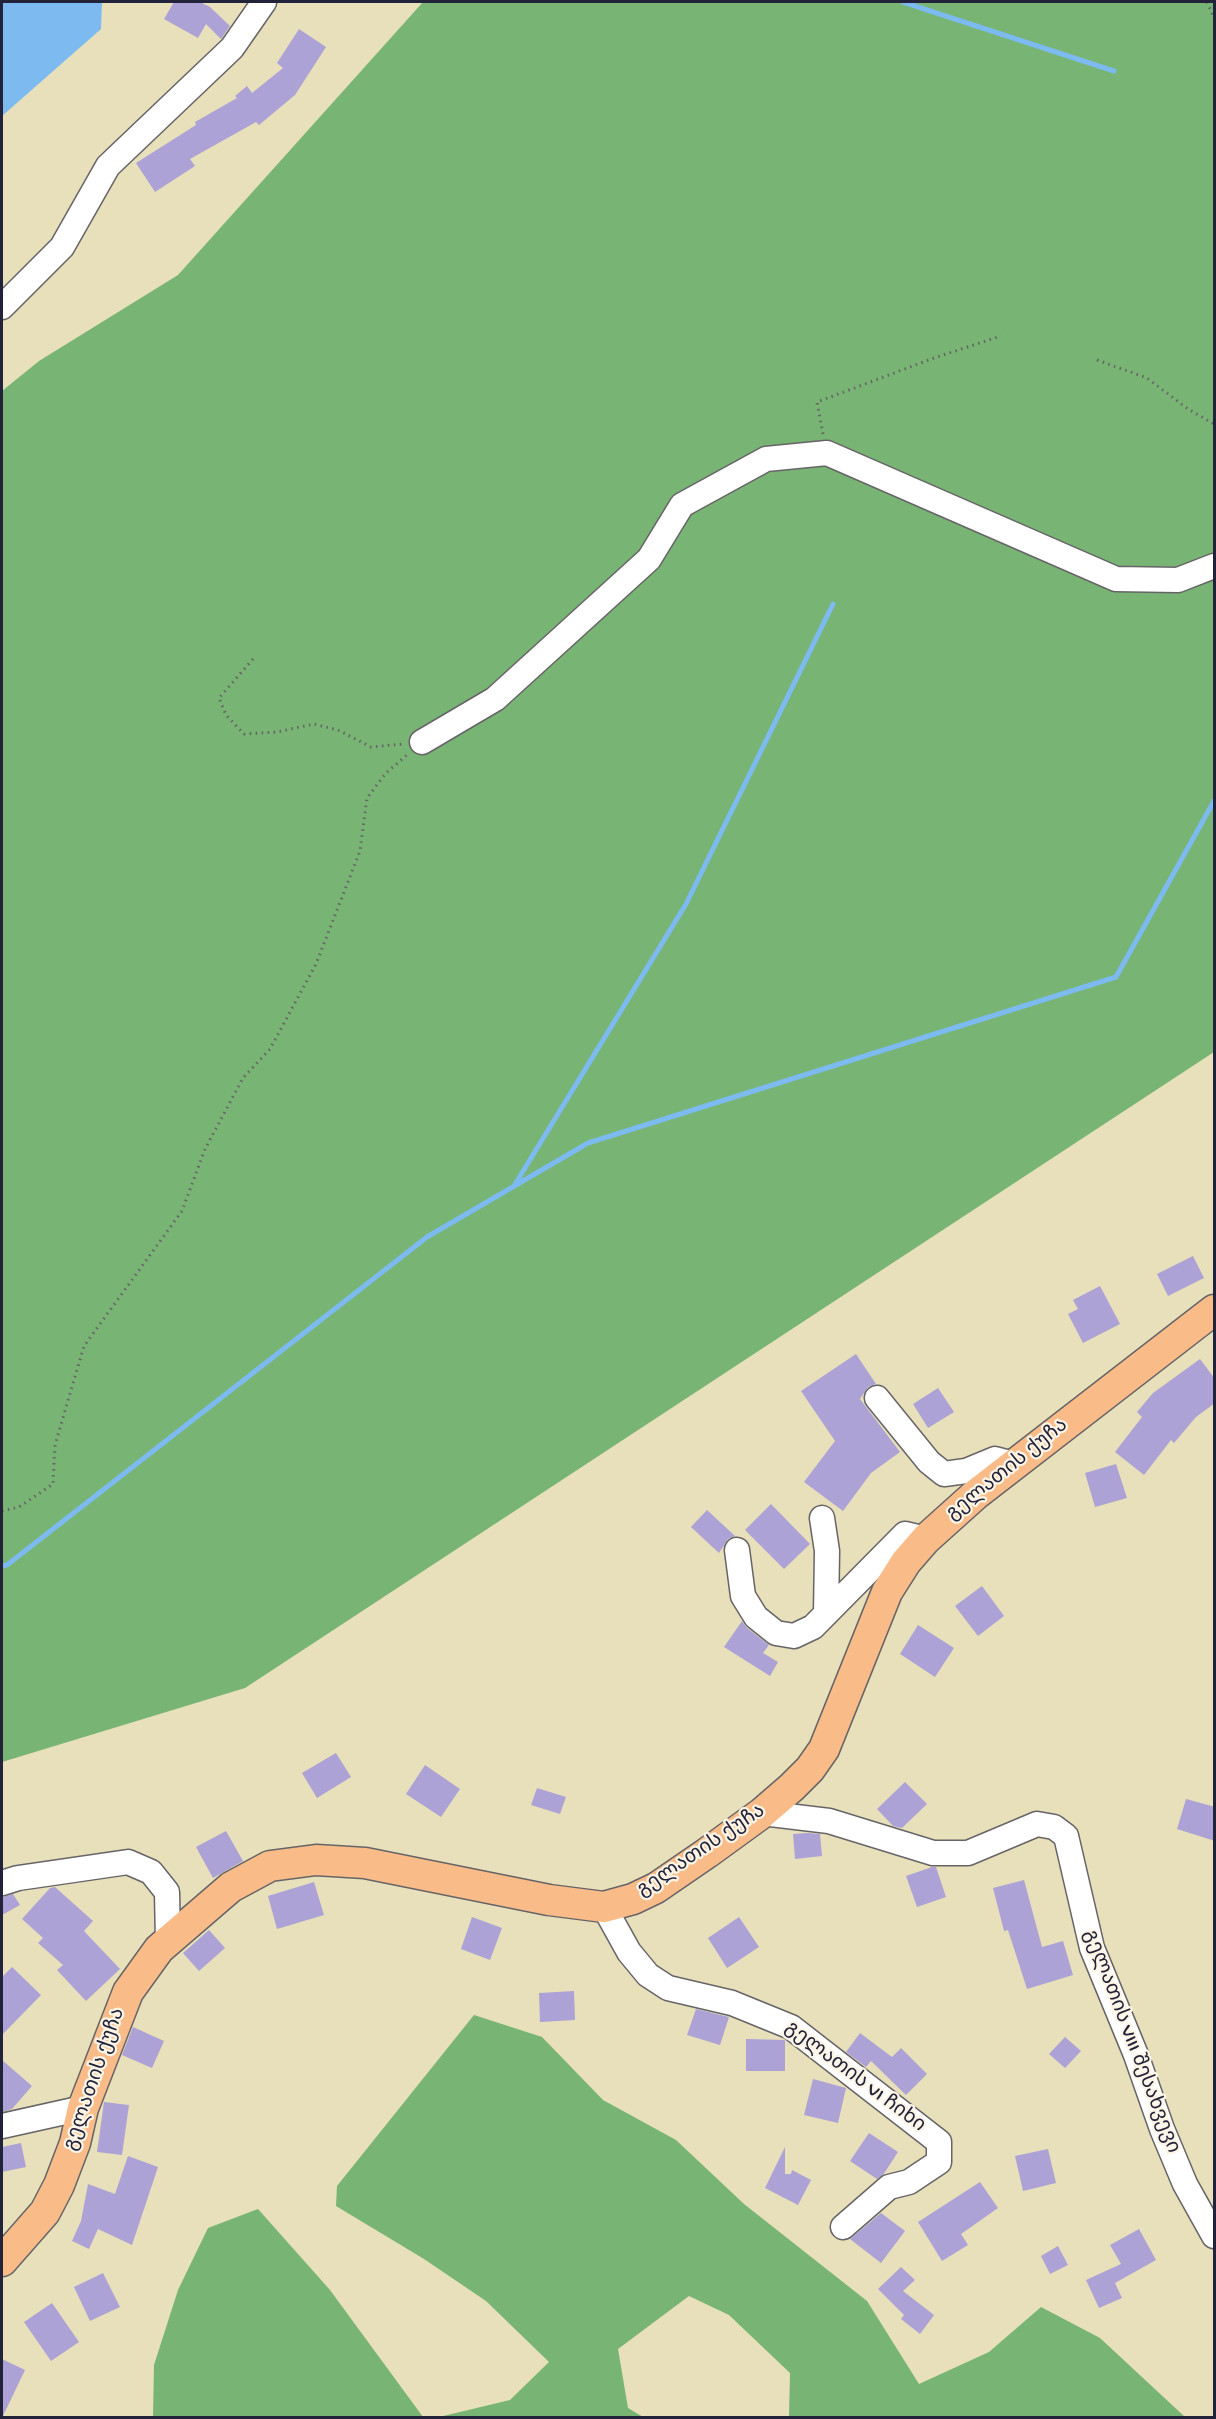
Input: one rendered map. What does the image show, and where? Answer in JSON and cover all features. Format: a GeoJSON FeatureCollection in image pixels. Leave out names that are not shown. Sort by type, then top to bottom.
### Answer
{"type":"FeatureCollection","features":[{"type":"Feature","properties":{"kind":"main road","name":"გელათის ქუჩა"},"geometry":{"type":"LineString","coordinates":[[2,2261],[45,2212],[55,2194],[75,2143],[83,2108],[128,1992],[159,1949],[231,1887],[270,1866],[316,1860],[364,1863],[549,1900],[604,1907],[633,1899],[656,1888],[762,1813],[810,1769],[824,1749],[887,1592],[906,1562],[926,1539],[1014,1464],[1215,1310]]}},
{"type":"Feature","properties":{"kind":"street"},"geometry":{"type":"LineString","coordinates":[[2,307],[62,247],[108,166],[232,48],[264,2]]}},
{"type":"Feature","properties":{"kind":"street"},"geometry":{"type":"LineString","coordinates":[[422,742],[495,699],[521,676],[649,558],[682,506],[766,459],[826,453],[1116,579],[1178,580],[1215,566]]}},
{"type":"Feature","properties":{"kind":"street"},"geometry":{"type":"LineString","coordinates":[[877,1398],[929,1462],[944,1474],[966,1471],[995,1459],[1014,1464]]}},
{"type":"Feature","properties":{"kind":"street"},"geometry":{"type":"LineString","coordinates":[[822,1518],[827,1551],[826,1614]]}},
{"type":"Feature","properties":{"kind":"street"},"geometry":{"type":"LineString","coordinates":[[737,1550],[743,1596],[756,1617],[776,1633],[794,1636],[813,1627],[905,1534],[926,1539]]}},
{"type":"Feature","properties":{"kind":"street","name":"გელათის VIII შესახვევი"},"geometry":{"type":"LineString","coordinates":[[762,1813],[829,1821],[933,1853],[968,1853],[1037,1824],[1054,1827],[1066,1836],[1092,1948],[1185,2184],[1215,2236]]}},
{"type":"Feature","properties":{"kind":"street"},"geometry":{"type":"LineString","coordinates":[[2,1883],[18,1878],[128,1862],[151,1872],[167,1892],[168,1941]]}},
{"type":"Feature","properties":{"kind":"street","name":"გელათის VI ჩიხი"},"geometry":{"type":"LineString","coordinates":[[604,1907],[629,1952],[648,1975],[668,1988],[732,2003],[791,2027],[939,2142],[939,2162],[909,2182],[889,2187],[843,2228]]}},
{"type":"Feature","properties":{"kind":"street"},"geometry":{"type":"LineString","coordinates":[[2,2126],[83,2108]]}},
{"type":"Feature","properties":{"kind":"path"},"geometry":{"type":"LineString","coordinates":[[1207,2],[1215,18]]}},
{"type":"Feature","properties":{"kind":"path"},"geometry":{"type":"LineString","coordinates":[[826,453],[817,402],[934,358],[1001,336]]}},
{"type":"Feature","properties":{"kind":"path"},"geometry":{"type":"LineString","coordinates":[[1096,360],[1147,378],[1188,409],[1215,424]]}},
{"type":"Feature","properties":{"kind":"path"},"geometry":{"type":"LineString","coordinates":[[253,658],[219,698],[226,715],[244,734],[277,732],[314,724],[338,730],[371,747],[422,742]]}},
{"type":"Feature","properties":{"kind":"path"},"geometry":{"type":"LineString","coordinates":[[2,1511],[19,1507],[52,1484],[55,1445],[84,1346],[182,1211],[205,1149],[243,1078],[270,1049],[316,964],[360,851],[367,798],[386,773],[422,742]]}},
{"type":"Feature","properties":{"kind":"green space"},"geometry":{"type":"Polygon","coordinates":[[[423,2],[1214,2],[1214,1052],[245,1688],[2,1762],[2,391],[39,361],[178,275],[423,2]]]}},
{"type":"Feature","properties":{"kind":"green space"},"geometry":{"type":"Polygon","coordinates":[[[474,2015],[542,2037],[603,2100],[676,2140],[744,2204],[867,2301],[919,2384],[989,2352],[1041,2307],[1100,2338],[1185,2417],[789,2417],[790,2373],[729,2315],[689,2296],[618,2349],[628,2408],[643,2417],[439,2417],[510,2400],[549,2362],[486,2301],[424,2259],[336,2206],[337,2186],[474,2015]]]}},
{"type":"Feature","properties":{"kind":"green space"},"geometry":{"type":"Polygon","coordinates":[[[258,2209],[330,2290],[423,2417],[153,2417],[154,2365],[178,2290],[208,2228],[258,2209]]]}},
{"type":"Feature","properties":{"kind":"water"},"geometry":{"type":"Polygon","coordinates":[[[2,2],[102,2],[101,29],[2,116],[2,2]]]}},
{"type":"Feature","properties":{"kind":"building"},"geometry":{"type":"Polygon","coordinates":[[[174,2],[200,2],[210,7],[230,26],[221,39],[206,24],[198,38],[164,19],[174,2]]]}},
{"type":"Feature","properties":{"kind":"building"},"geometry":{"type":"Polygon","coordinates":[[[299,29],[326,47],[295,95],[259,125],[256,122],[190,159],[195,166],[155,192],[136,163],[196,125],[195,122],[237,98],[235,96],[247,86],[252,93],[283,68],[277,63],[299,29]]]}},
{"type":"Feature","properties":{"kind":"building"},"geometry":{"type":"Polygon","coordinates":[[[1193,1256],[1204,1278],[1168,1296],[1157,1274],[1193,1256]]]}},
{"type":"Feature","properties":{"kind":"building"},"geometry":{"type":"Polygon","coordinates":[[[1100,1286],[1120,1324],[1083,1343],[1068,1314],[1078,1309],[1073,1300],[1100,1286]]]}},
{"type":"Feature","properties":{"kind":"building"},"geometry":{"type":"Polygon","coordinates":[[[856,1354],[876,1384],[868,1387],[860,1399],[900,1452],[871,1473],[843,1511],[804,1482],[835,1441],[801,1391],[856,1354]]]}},
{"type":"Feature","properties":{"kind":"building"},"geometry":{"type":"Polygon","coordinates":[[[1200,1359],[1215,1379],[1215,1403],[1196,1417],[1174,1443],[1171,1440],[1144,1475],[1115,1452],[1142,1417],[1137,1412],[1153,1393],[1200,1359]]]}},
{"type":"Feature","properties":{"kind":"building"},"geometry":{"type":"Polygon","coordinates":[[[938,1388],[954,1412],[928,1428],[913,1404],[938,1388]]]}},
{"type":"Feature","properties":{"kind":"building"},"geometry":{"type":"Polygon","coordinates":[[[1116,1464],[1127,1498],[1095,1507],[1085,1473],[1116,1464]]]}},
{"type":"Feature","properties":{"kind":"building"},"geometry":{"type":"Polygon","coordinates":[[[771,1504],[810,1544],[784,1569],[745,1530],[771,1504]]]}},
{"type":"Feature","properties":{"kind":"building"},"geometry":{"type":"Polygon","coordinates":[[[707,1510],[735,1536],[728,1539],[719,1553],[691,1527],[707,1510]]]}},
{"type":"Feature","properties":{"kind":"building"},"geometry":{"type":"Polygon","coordinates":[[[982,1586],[1004,1616],[978,1636],[955,1606],[982,1586]]]}},
{"type":"Feature","properties":{"kind":"building"},"geometry":{"type":"Polygon","coordinates":[[[742,1621],[747,1628],[769,1645],[763,1653],[778,1662],[770,1676],[724,1647],[742,1621]]]}},
{"type":"Feature","properties":{"kind":"building"},"geometry":{"type":"Polygon","coordinates":[[[918,1625],[954,1648],[935,1677],[900,1654],[918,1625]]]}},
{"type":"Feature","properties":{"kind":"building"},"geometry":{"type":"Polygon","coordinates":[[[336,1753],[351,1777],[317,1798],[302,1773],[336,1753]]]}},
{"type":"Feature","properties":{"kind":"building"},"geometry":{"type":"Polygon","coordinates":[[[425,1765],[460,1789],[441,1817],[406,1794],[425,1765]]]}},
{"type":"Feature","properties":{"kind":"building"},"geometry":{"type":"Polygon","coordinates":[[[905,1782],[927,1804],[902,1828],[893,1826],[877,1809],[905,1782]]]}},
{"type":"Feature","properties":{"kind":"building"},"geometry":{"type":"Polygon","coordinates":[[[537,1788],[566,1797],[560,1814],[531,1805],[537,1788]]]}},
{"type":"Feature","properties":{"kind":"building"},"geometry":{"type":"Polygon","coordinates":[[[1186,1799],[1215,1807],[1215,1841],[1177,1829],[1186,1799]]]}},
{"type":"Feature","properties":{"kind":"building"},"geometry":{"type":"Polygon","coordinates":[[[226,1831],[243,1861],[213,1878],[196,1847],[226,1831]]]}},
{"type":"Feature","properties":{"kind":"building"},"geometry":{"type":"Polygon","coordinates":[[[793,1834],[820,1834],[822,1856],[795,1859],[793,1834]]]}},
{"type":"Feature","properties":{"kind":"building"},"geometry":{"type":"Polygon","coordinates":[[[936,1867],[946,1897],[917,1907],[906,1876],[936,1867]]]}},
{"type":"Feature","properties":{"kind":"building"},"geometry":{"type":"Polygon","coordinates":[[[1024,1880],[1042,1947],[1063,1941],[1073,1975],[1027,1989],[1008,1930],[1004,1931],[993,1888],[1024,1880]]]}},
{"type":"Feature","properties":{"kind":"building"},"geometry":{"type":"Polygon","coordinates":[[[314,1882],[324,1915],[277,1929],[268,1896],[314,1882]]]}},
{"type":"Feature","properties":{"kind":"building"},"geometry":{"type":"Polygon","coordinates":[[[55,1887],[93,1921],[84,1931],[120,1969],[86,2001],[57,1970],[63,1965],[38,1943],[43,1938],[22,1919],[50,1888],[55,1887]]]}},
{"type":"Feature","properties":{"kind":"building"},"geometry":{"type":"Polygon","coordinates":[[[13,1894],[20,1905],[2,1915],[2,1897],[13,1894]]]}},
{"type":"Feature","properties":{"kind":"building"},"geometry":{"type":"Polygon","coordinates":[[[472,1917],[502,1928],[490,1960],[461,1949],[472,1917]]]}},
{"type":"Feature","properties":{"kind":"building"},"geometry":{"type":"Polygon","coordinates":[[[739,1917],[759,1947],[727,1968],[708,1938],[739,1917]]]}},
{"type":"Feature","properties":{"kind":"building"},"geometry":{"type":"Polygon","coordinates":[[[209,1930],[225,1948],[199,1971],[183,1953],[209,1930]]]}},
{"type":"Feature","properties":{"kind":"building"},"geometry":{"type":"Polygon","coordinates":[[[12,1967],[41,1995],[2,2035],[2,1977],[12,1967]]]}},
{"type":"Feature","properties":{"kind":"building"},"geometry":{"type":"Polygon","coordinates":[[[574,1991],[575,2020],[540,2022],[539,1993],[574,1991]]]}},
{"type":"Feature","properties":{"kind":"building"},"geometry":{"type":"Polygon","coordinates":[[[696,2009],[729,2017],[720,2045],[687,2035],[696,2009]]]}},
{"type":"Feature","properties":{"kind":"building"},"geometry":{"type":"Polygon","coordinates":[[[133,2027],[164,2041],[152,2068],[122,2055],[133,2027]]]}},
{"type":"Feature","properties":{"kind":"building"},"geometry":{"type":"Polygon","coordinates":[[[860,2033],[892,2057],[901,2048],[927,2074],[906,2095],[871,2061],[866,2067],[846,2052],[860,2033]]]}},
{"type":"Feature","properties":{"kind":"building"},"geometry":{"type":"Polygon","coordinates":[[[1065,2037],[1081,2051],[1065,2068],[1049,2054],[1065,2037]]]}},
{"type":"Feature","properties":{"kind":"building"},"geometry":{"type":"Polygon","coordinates":[[[746,2039],[785,2040],[785,2071],[746,2071],[746,2039]]]}},
{"type":"Feature","properties":{"kind":"building"},"geometry":{"type":"Polygon","coordinates":[[[2,2060],[32,2086],[12,2109],[2,2112],[2,2060]]]}},
{"type":"Feature","properties":{"kind":"building"},"geometry":{"type":"Polygon","coordinates":[[[813,2079],[846,2088],[838,2123],[804,2115],[813,2079]]]}},
{"type":"Feature","properties":{"kind":"building"},"geometry":{"type":"Polygon","coordinates":[[[104,2102],[129,2105],[122,2155],[97,2152],[104,2102]]]}},
{"type":"Feature","properties":{"kind":"building"},"geometry":{"type":"Polygon","coordinates":[[[869,2133],[898,2152],[883,2175],[877,2179],[850,2161],[869,2133]]]}},
{"type":"Feature","properties":{"kind":"building"},"geometry":{"type":"Polygon","coordinates":[[[21,2143],[26,2167],[2,2172],[2,2147],[21,2143]]]}},
{"type":"Feature","properties":{"kind":"building"},"geometry":{"type":"Polygon","coordinates":[[[785,2147],[785,2174],[791,2174],[792,2170],[811,2180],[798,2205],[765,2188],[785,2147]]]}},
{"type":"Feature","properties":{"kind":"building"},"geometry":{"type":"Polygon","coordinates":[[[1048,2149],[1056,2183],[1023,2191],[1015,2156],[1048,2149]]]}},
{"type":"Feature","properties":{"kind":"building"},"geometry":{"type":"Polygon","coordinates":[[[128,2156],[158,2167],[132,2245],[98,2229],[89,2249],[72,2241],[81,2221],[88,2184],[115,2194],[128,2156]]]}},
{"type":"Feature","properties":{"kind":"building"},"geometry":{"type":"Polygon","coordinates":[[[980,2182],[998,2208],[961,2234],[968,2245],[942,2261],[918,2222],[980,2182]]]}},
{"type":"Feature","properties":{"kind":"building"},"geometry":{"type":"Polygon","coordinates":[[[881,2213],[905,2231],[881,2263],[850,2239],[881,2213]]]}},
{"type":"Feature","properties":{"kind":"building"},"geometry":{"type":"Polygon","coordinates":[[[1139,2229],[1156,2260],[1115,2283],[1122,2298],[1099,2308],[1086,2280],[1121,2264],[1110,2245],[1139,2229]]]}},
{"type":"Feature","properties":{"kind":"building"},"geometry":{"type":"Polygon","coordinates":[[[1058,2246],[1068,2265],[1050,2274],[1041,2256],[1058,2246]]]}},
{"type":"Feature","properties":{"kind":"building"},"geometry":{"type":"Polygon","coordinates":[[[901,2267],[915,2280],[903,2291],[934,2315],[920,2334],[901,2319],[904,2315],[878,2289],[901,2267]]]}},
{"type":"Feature","properties":{"kind":"building"},"geometry":{"type":"Polygon","coordinates":[[[103,2273],[120,2307],[90,2321],[74,2287],[103,2273]]]}},
{"type":"Feature","properties":{"kind":"building"},"geometry":{"type":"Polygon","coordinates":[[[52,2303],[79,2342],[51,2361],[24,2322],[52,2303]]]}},
{"type":"Feature","properties":{"kind":"building"},"geometry":{"type":"Polygon","coordinates":[[[2,2359],[25,2370],[2,2418],[2,2359]]]}},
{"type":"Feature","properties":{"kind":"waterway"},"geometry":{"type":"LineString","coordinates":[[903,2],[1114,71]]}},
{"type":"Feature","properties":{"kind":"waterway"},"geometry":{"type":"LineString","coordinates":[[514,1186],[686,904],[833,604]]}},
{"type":"Feature","properties":{"kind":"waterway"},"geometry":{"type":"LineString","coordinates":[[2,1566],[7,1565],[427,1237],[588,1143],[1116,977],[1214,801]]}}]}
